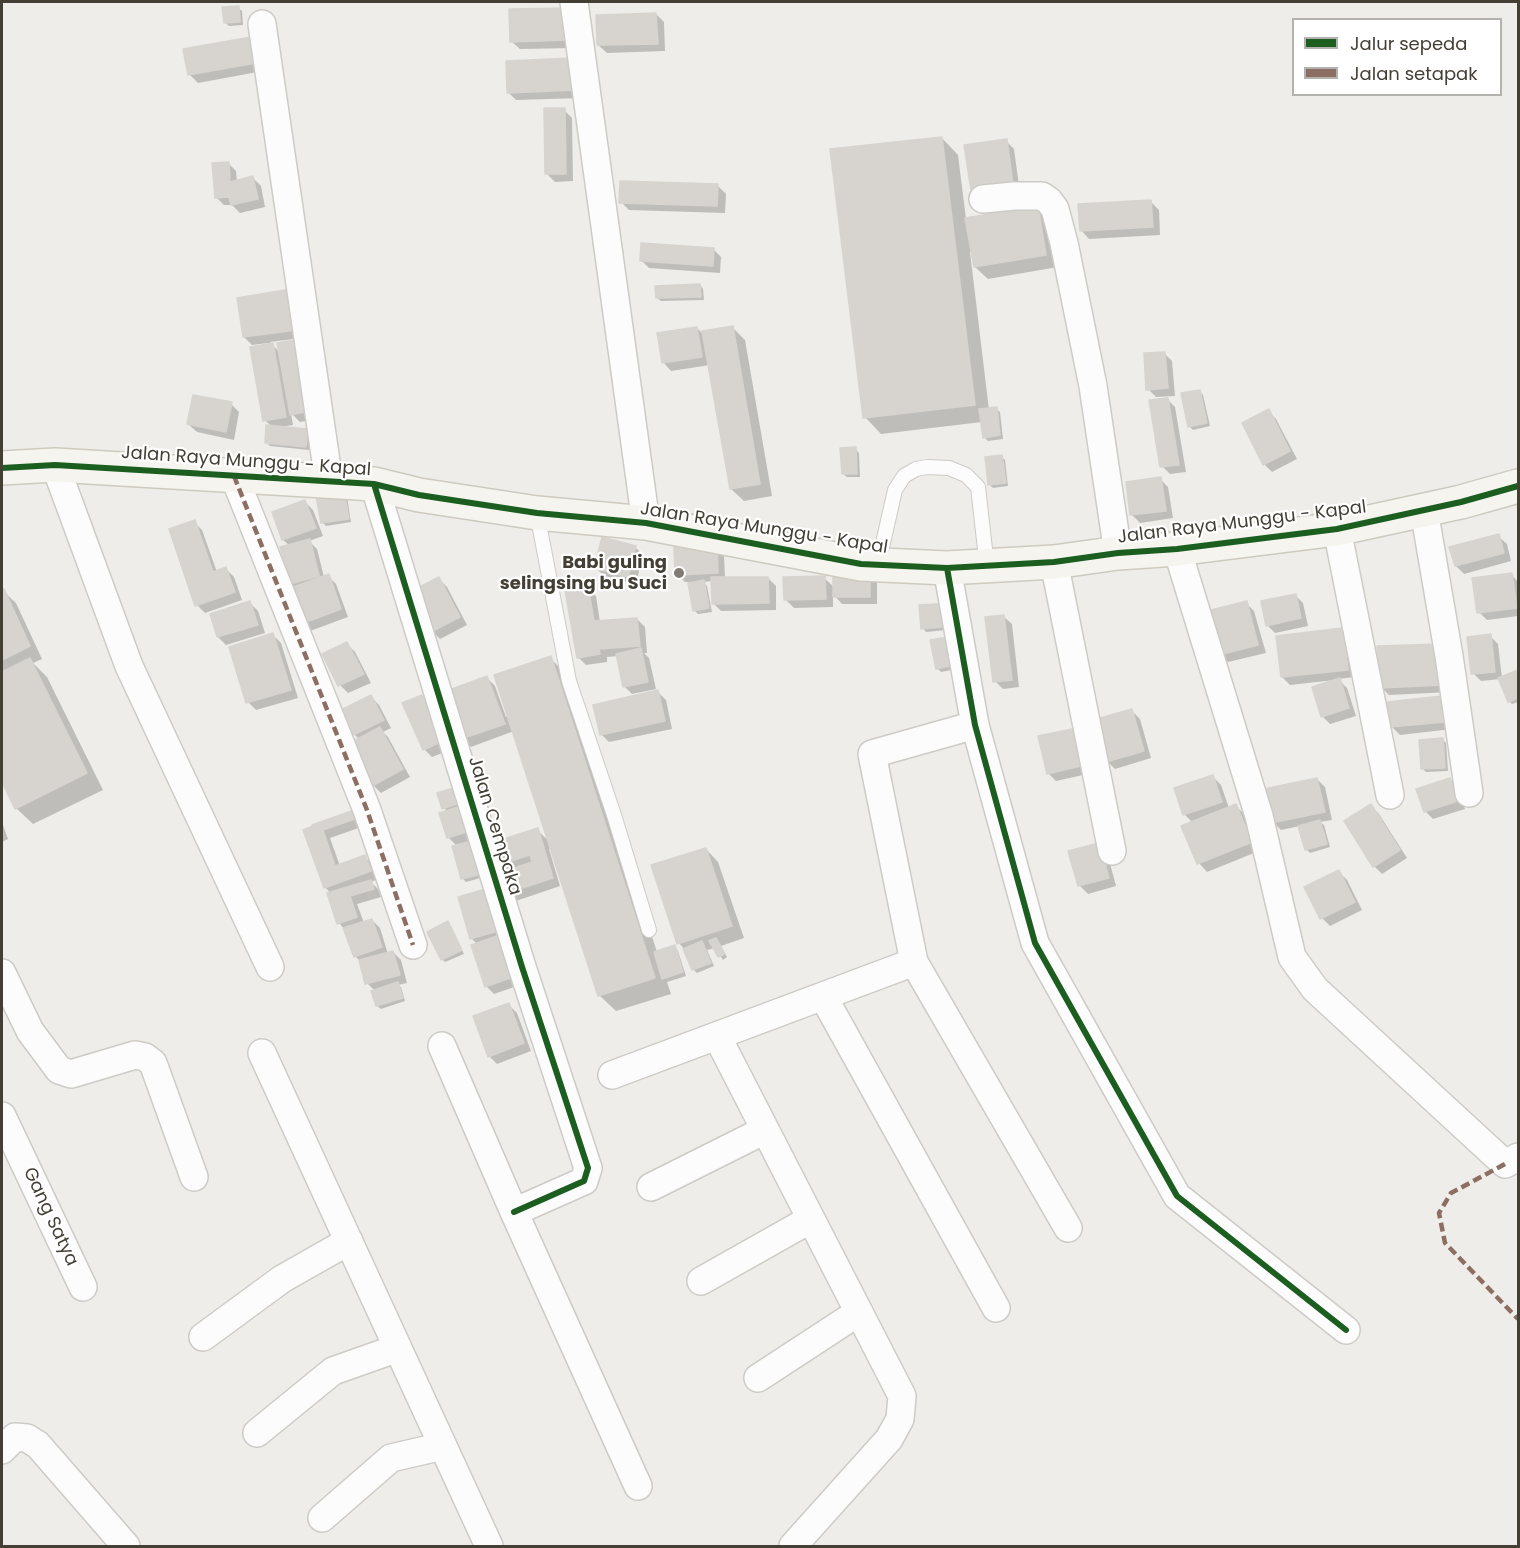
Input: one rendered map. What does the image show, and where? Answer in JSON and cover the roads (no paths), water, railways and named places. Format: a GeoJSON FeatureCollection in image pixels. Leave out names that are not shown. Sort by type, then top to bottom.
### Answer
{"type":"FeatureCollection","features":[{"type":"Feature","properties":{"kind":"street"},"geometry":{"type":"LineString","coordinates":[[574,7],[646,523]]}},
{"type":"Feature","properties":{"kind":"street"},"geometry":{"type":"LineString","coordinates":[[262,24],[329,482]]}},
{"type":"Feature","properties":{"kind":"street"},"geometry":{"type":"LineString","coordinates":[[983,199],[1042,196],[1055,209],[1093,386],[1118,553]]}},
{"type":"Feature","properties":{"kind":"street"},"geometry":{"type":"LineString","coordinates":[[55,465],[129,666],[270,967]]}},
{"type":"Feature","properties":{"kind":"street","name":"Jalan Raya Munggu - Kapal"},"geometry":{"type":"LineString","coordinates":[[2,468],[55,465],[374,484],[419,495],[537,513],[646,523],[861,564],[947,568],[1054,562],[1337,529],[1518,486]]}},
{"type":"Feature","properties":{"kind":"street"},"geometry":{"type":"LineString","coordinates":[[234,476],[367,810],[414,945]]}},
{"type":"Feature","properties":{"kind":"street","name":"Jalan Cempaka"},"geometry":{"type":"LineString","coordinates":[[374,484],[522,967],[588,1168],[584,1181],[514,1212]]}},
{"type":"Feature","properties":{"kind":"street"},"geometry":{"type":"LineString","coordinates":[[1424,510],[1469,793]]}},
{"type":"Feature","properties":{"kind":"street"},"geometry":{"type":"LineString","coordinates":[[1337,529],[1390,795]]}},
{"type":"Feature","properties":{"kind":"street"},"geometry":{"type":"LineString","coordinates":[[1177,549],[1259,816],[1292,957],[1315,989],[1505,1164],[1518,1157]]}},
{"type":"Feature","properties":{"kind":"street"},"geometry":{"type":"LineString","coordinates":[[1054,562],[1112,851]]}},
{"type":"Feature","properties":{"kind":"street"},"geometry":{"type":"LineString","coordinates":[[947,568],[975,725],[1035,943],[1177,1196],[1346,1330]]}},
{"type":"Feature","properties":{"kind":"street"},"geometry":{"type":"LineString","coordinates":[[975,725],[872,754],[914,962],[1068,1228]]}},
{"type":"Feature","properties":{"kind":"street"},"geometry":{"type":"LineString","coordinates":[[612,1075],[914,962]]}},
{"type":"Feature","properties":{"kind":"street"},"geometry":{"type":"LineString","coordinates":[[2,974],[30,1031],[59,1070],[71,1074],[135,1055],[145,1057],[153,1063],[194,1177]]}},
{"type":"Feature","properties":{"kind":"street"},"geometry":{"type":"LineString","coordinates":[[823,996],[996,1308]]}},
{"type":"Feature","properties":{"kind":"street"},"geometry":{"type":"LineString","coordinates":[[717,1036],[902,1396],[900,1419],[889,1439],[793,1546]]}},
{"type":"Feature","properties":{"kind":"street"},"geometry":{"type":"LineString","coordinates":[[442,1046],[638,1486]]}},
{"type":"Feature","properties":{"kind":"street"},"geometry":{"type":"LineString","coordinates":[[262,1053],[489,1546]]}},
{"type":"Feature","properties":{"kind":"street","name":"Gang Satya"},"geometry":{"type":"LineString","coordinates":[[2,1116],[83,1287]]}},
{"type":"Feature","properties":{"kind":"street"},"geometry":{"type":"LineString","coordinates":[[651,1187],[765,1130]]}},
{"type":"Feature","properties":{"kind":"street"},"geometry":{"type":"LineString","coordinates":[[701,1281],[811,1219]]}},
{"type":"Feature","properties":{"kind":"street"},"geometry":{"type":"LineString","coordinates":[[203,1337],[282,1279],[349,1241]]}},
{"type":"Feature","properties":{"kind":"street"},"geometry":{"type":"LineString","coordinates":[[758,1378],[859,1312]]}},
{"type":"Feature","properties":{"kind":"street"},"geometry":{"type":"LineString","coordinates":[[257,1433],[333,1371],[398,1348]]}},
{"type":"Feature","properties":{"kind":"street"},"geometry":{"type":"LineString","coordinates":[[2,1450],[15,1437],[27,1438],[38,1445],[126,1546]]}},
{"type":"Feature","properties":{"kind":"street"},"geometry":{"type":"LineString","coordinates":[[322,1518],[391,1458],[443,1446]]}},
{"type":"Feature","properties":{"kind":"lane"},"geometry":{"type":"LineString","coordinates":[[878,565],[895,490],[904,476],[927,467],[949,468],[966,475],[978,487],[987,567]]}},
{"type":"Feature","properties":{"kind":"lane"},"geometry":{"type":"LineString","coordinates":[[537,513],[569,681],[649,930]]}},
{"type":"Feature","properties":{"kind":"place","name":"Babi guling selingsing bu Suci"},"geometry":{"type":"Point","coordinates":[679,573]}}]}
